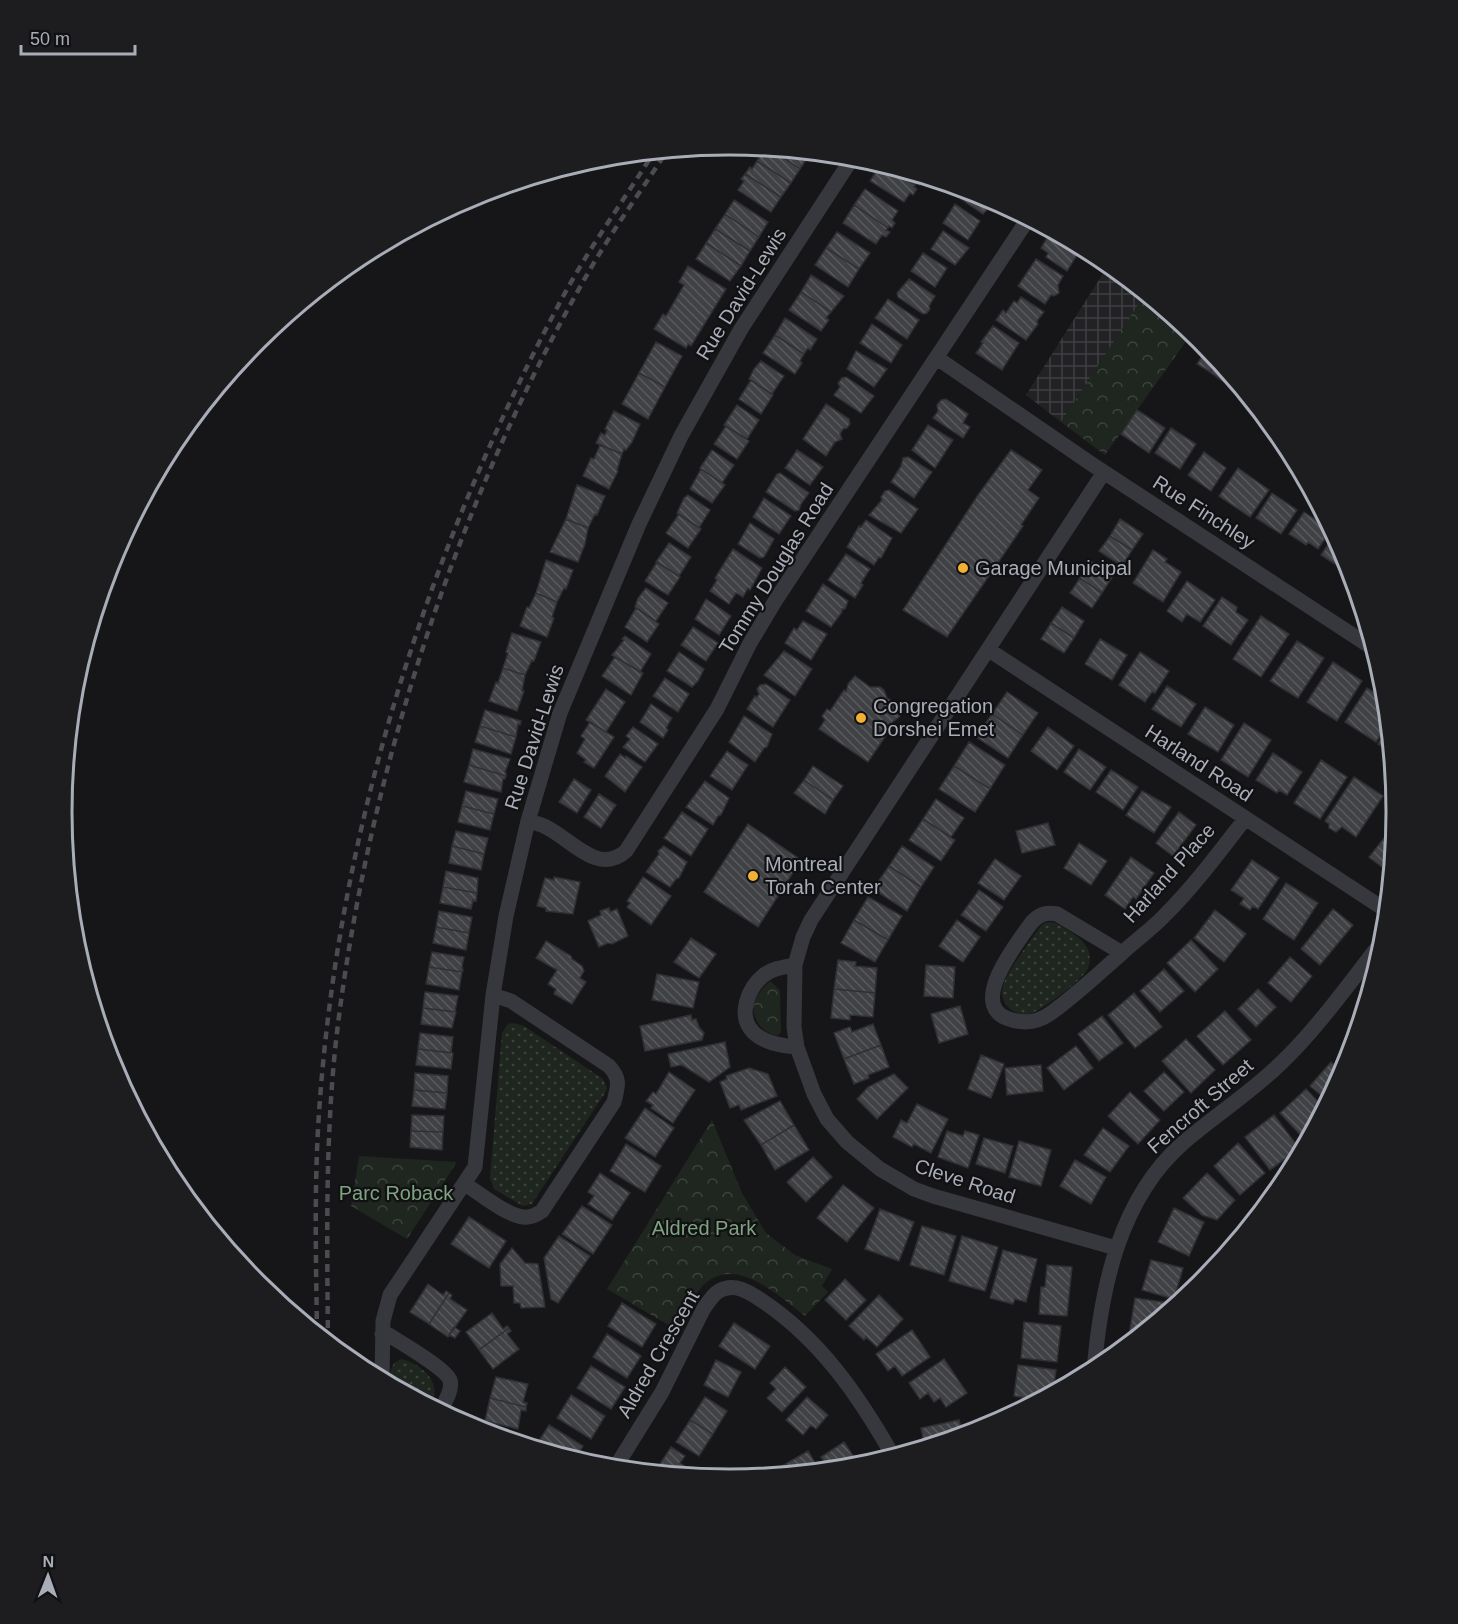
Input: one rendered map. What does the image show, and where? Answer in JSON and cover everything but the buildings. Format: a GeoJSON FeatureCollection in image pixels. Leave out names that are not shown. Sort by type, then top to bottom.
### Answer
{"type":"FeatureCollection","features":[{"type":"Feature","properties":{"kind":"street","name":"Rue David-Lewis"},"geometry":{"type":"LineString","coordinates":[[382,1370],[384,1310],[390,1294],[475,1167],[493,995],[506,916],[528,821],[549,746],[574,677],[669,459],[741,329],[847,166]]}},
{"type":"Feature","properties":{"kind":"street","name":"Tommy Douglas Road"},"geometry":{"type":"LineString","coordinates":[[528,821],[546,826],[596,858],[614,859],[626,851],[717,709],[750,643],[777,598],[1024,225]]}},
{"type":"Feature","properties":{"kind":"street","name":"Rue Finchley"},"geometry":{"type":"LineString","coordinates":[[937,358],[1104,472],[1364,643]]}},
{"type":"Feature","properties":{"kind":"street","name":"Cleve Road"},"geometry":{"type":"LineString","coordinates":[[1104,472],[811,920],[803,937],[795,965],[794,1028],[797,1047],[814,1094],[827,1119],[854,1149],[896,1180],[933,1196],[1116,1248]]}},
{"type":"Feature","properties":{"kind":"street","name":"Harland Road"},"geometry":{"type":"LineString","coordinates":[[989,650],[1379,906]]}},
{"type":"Feature","properties":{"kind":"street","name":"Harland Place"},"geometry":{"type":"LineString","coordinates":[[1122,953],[1057,915],[1048,913],[1039,915],[1032,922],[994,982],[994,1001],[998,1013],[1024,1022],[1037,1021],[1050,1014],[1100,974],[1168,913],[1245,819]]}},
{"type":"Feature","properties":{"kind":"street","name":"Fencroft Street"},"geometry":{"type":"LineString","coordinates":[[1095,1357],[1100,1312],[1116,1248],[1125,1226],[1157,1170],[1182,1143],[1281,1063],[1369,957]]}},
{"type":"Feature","properties":{"kind":"street"},"geometry":{"type":"LineString","coordinates":[[795,965],[775,969],[765,975],[755,985],[745,1008],[746,1021],[753,1032],[764,1040],[783,1046],[797,1047]]}},
{"type":"Feature","properties":{"kind":"street"},"geometry":{"type":"LineString","coordinates":[[465,1184],[516,1216],[526,1218],[535,1216],[542,1211],[614,1102],[618,1087],[617,1074],[609,1066],[511,1001],[493,995]]}},
{"type":"Feature","properties":{"kind":"street","name":"Aldred Crescent"},"geometry":{"type":"LineString","coordinates":[[620,1459],[662,1392],[704,1308],[712,1297],[726,1288],[735,1288],[750,1293],[794,1324],[825,1356],[853,1392],[889,1449]]}},
{"type":"Feature","properties":{"kind":"street"},"geometry":{"type":"LineString","coordinates":[[382,1334],[388,1335],[442,1370],[450,1380],[444,1404]]}},
{"type":"Feature","properties":{"kind":"shaded area"},"geometry":{"type":"Polygon","coordinates":[[[1103,273],[1141,301],[1061,422],[1026,395],[1103,273]]]}},
{"type":"Feature","properties":{"kind":"green space"},"geometry":{"type":"Polygon","coordinates":[[[1141,301],[1187,340],[1105,455],[1061,422],[1141,301]]]}},
{"type":"Feature","properties":{"kind":"green space"},"geometry":{"type":"Polygon","coordinates":[[[1049,922],[1070,932],[1084,943],[1089,952],[1088,968],[1069,988],[1042,1008],[1029,1014],[1017,1013],[1008,1007],[1003,998],[1005,980],[1039,928],[1049,922]]]}},
{"type":"Feature","properties":{"kind":"green space"},"geometry":{"type":"Polygon","coordinates":[[[770,981],[780,990],[781,1032],[778,1036],[761,1027],[754,1009],[757,996],[770,981]]]}},
{"type":"Feature","properties":{"kind":"green space"},"geometry":{"type":"Polygon","coordinates":[[[508,1024],[524,1026],[603,1079],[607,1088],[532,1204],[523,1206],[494,1189],[490,1178],[502,1033],[508,1024]]]}},
{"type":"Feature","properties":{"kind":"green space","name":"Aldred Park"},"geometry":{"type":"Polygon","coordinates":[[[712,1120],[742,1193],[766,1233],[795,1255],[832,1269],[822,1286],[828,1292],[805,1316],[768,1288],[740,1275],[726,1274],[713,1278],[700,1289],[677,1330],[607,1289],[712,1120]]]}},
{"type":"Feature","properties":{"kind":"green space","name":"Parc Roback"},"geometry":{"type":"Polygon","coordinates":[[[359,1156],[457,1162],[407,1239],[351,1206],[359,1156]]]}},
{"type":"Feature","properties":{"kind":"green space"},"geometry":{"type":"Polygon","coordinates":[[[402,1359],[424,1371],[433,1383],[433,1398],[391,1375],[394,1363],[402,1359]]]}},
{"type":"Feature","properties":{"kind":"railway"},"geometry":{"type":"LineString","coordinates":[[328,1332],[327,1226],[330,1109],[337,1032],[352,934],[371,835],[396,737],[425,640],[459,545],[498,451],[541,361],[588,273],[662,159]]}},
{"type":"Feature","properties":{"kind":"railway"},"geometry":{"type":"LineString","coordinates":[[317,1323],[317,1140],[329,1008],[346,903],[368,799],[396,697],[429,596],[468,497],[511,401],[569,286],[649,160]]}},
{"type":"Feature","properties":{"kind":"place","name":"Garage Municipal"},"geometry":{"type":"Point","coordinates":[963,568]}},
{"type":"Feature","properties":{"kind":"place","name":"Congregation Dorshei Emet"},"geometry":{"type":"Point","coordinates":[861,718]}},
{"type":"Feature","properties":{"kind":"place","name":"Montreal Torah Center"},"geometry":{"type":"Point","coordinates":[753,876]}}]}
